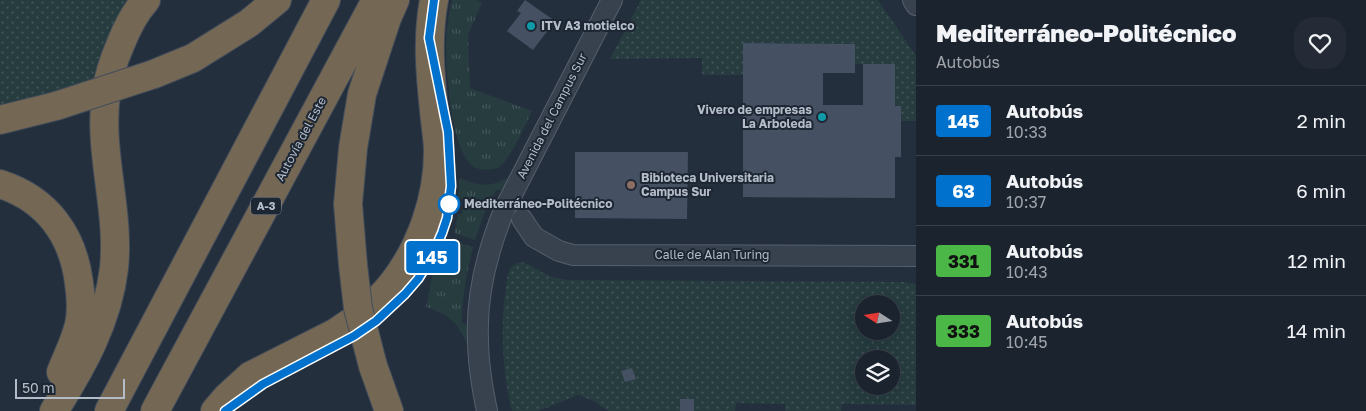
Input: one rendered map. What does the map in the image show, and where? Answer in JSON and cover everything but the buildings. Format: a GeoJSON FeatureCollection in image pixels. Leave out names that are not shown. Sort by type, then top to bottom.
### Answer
{"type":"FeatureCollection","features":[{"type":"Feature","properties":{"kind":"highway"},"geometry":{"type":"LineString","coordinates":[[54,411],[94,342],[110,292],[114,268],[115,242],[114,216],[106,160],[106,93],[115,57],[126,32],[146,0]]}},
{"type":"Feature","properties":{"kind":"highway"},"geometry":{"type":"LineString","coordinates":[[0,120],[56,106],[154,74],[193,58],[249,22],[277,0]]}},
{"type":"Feature","properties":{"kind":"highway"},"geometry":{"type":"LineString","coordinates":[[109,411],[326,0]]}},
{"type":"Feature","properties":{"kind":"highway","name":"Autovía del Este"},"geometry":{"type":"LineString","coordinates":[[155,411],[376,0]]}},
{"type":"Feature","properties":{"kind":"highway"},"geometry":{"type":"LineString","coordinates":[[388,411],[373,366],[358,308],[348,204],[353,148],[362,94],[387,18],[395,0]]}},
{"type":"Feature","properties":{"kind":"highway"},"geometry":{"type":"LineString","coordinates":[[216,411],[227,397],[250,376],[335,333],[362,314],[393,284],[412,255],[426,223],[438,152],[429,66],[429,38],[434,0]]}},
{"type":"Feature","properties":{"kind":"highway"},"geometry":{"type":"LineString","coordinates":[[0,184],[25,195],[42,207],[58,223],[69,245],[77,268],[81,310],[79,326],[61,372],[40,411]]}},
{"type":"Feature","properties":{"kind":"street","name":"Avenida del Campus Sur"},"geometry":{"type":"LineString","coordinates":[[487,411],[480,372],[478,318],[483,280],[495,231],[612,0]]}},
{"type":"Feature","properties":{"kind":"street"},"geometry":{"type":"LineString","coordinates":[[913,0],[916,5]]}},
{"type":"Feature","properties":{"kind":"street","name":"Calle de Alan Turing"},"geometry":{"type":"LineString","coordinates":[[522,219],[534,237],[559,251],[572,255],[916,256]]}},
{"type":"Feature","properties":{"kind":"green space"},"geometry":{"type":"Polygon","coordinates":[[[0,0],[130,0],[97,81],[0,107],[0,0]]]}},
{"type":"Feature","properties":{"kind":"green space"},"geometry":{"type":"Polygon","coordinates":[[[452,0],[477,0],[482,3],[468,35],[470,88],[532,111],[508,157],[495,169],[480,169],[470,163],[463,152],[457,135],[450,97],[446,49],[447,24],[452,0]]]}},
{"type":"Feature","properties":{"kind":"green space"},"geometry":{"type":"Polygon","coordinates":[[[641,0],[878,0],[916,56],[916,121],[901,121],[901,106],[895,106],[895,64],[855,64],[855,44],[743,43],[743,75],[702,75],[702,58],[610,59],[641,0]]]}},
{"type":"Feature","properties":{"kind":"green space"},"geometry":{"type":"Polygon","coordinates":[[[512,175],[505,190],[496,190],[486,208],[475,240],[454,233],[458,214],[462,214],[465,200],[458,198],[460,178],[487,185],[499,182],[512,175]]]}},
{"type":"Feature","properties":{"kind":"green space"},"geometry":{"type":"Polygon","coordinates":[[[447,239],[473,247],[465,285],[462,313],[462,323],[469,326],[468,346],[452,320],[440,312],[426,307],[434,267],[447,239]]]}},
{"type":"Feature","properties":{"kind":"green space"},"geometry":{"type":"Polygon","coordinates":[[[520,262],[551,276],[569,280],[903,282],[915,284],[916,405],[842,404],[841,411],[785,411],[785,404],[736,403],[735,411],[694,411],[694,399],[680,399],[680,411],[609,411],[593,401],[578,395],[539,411],[512,411],[504,365],[503,318],[508,275],[515,265],[520,262]]]}},
{"type":"Feature","properties":{"kind":"bus line","name":"145"},"geometry":{"type":"LineString","coordinates":[[225,411],[263,384],[354,336],[376,321],[405,294],[418,279],[431,258],[447,218],[451,186],[448,132],[429,38],[434,0]]}},
{"type":"Feature","properties":{"kind":"place","name":"ITV A3 motielco"},"geometry":{"type":"Point","coordinates":[531,26]}},
{"type":"Feature","properties":{"kind":"place","name":"Vivero de empresas La Arboleda"},"geometry":{"type":"Point","coordinates":[822,117]}},
{"type":"Feature","properties":{"kind":"place","name":"Bibioteca Universitaria Campus Sur"},"geometry":{"type":"Point","coordinates":[631,185]}},
{"type":"Feature","properties":{"kind":"place","name":"Mediterráneo-Politécnico"},"geometry":{"type":"Point","coordinates":[449,204]}}]}
